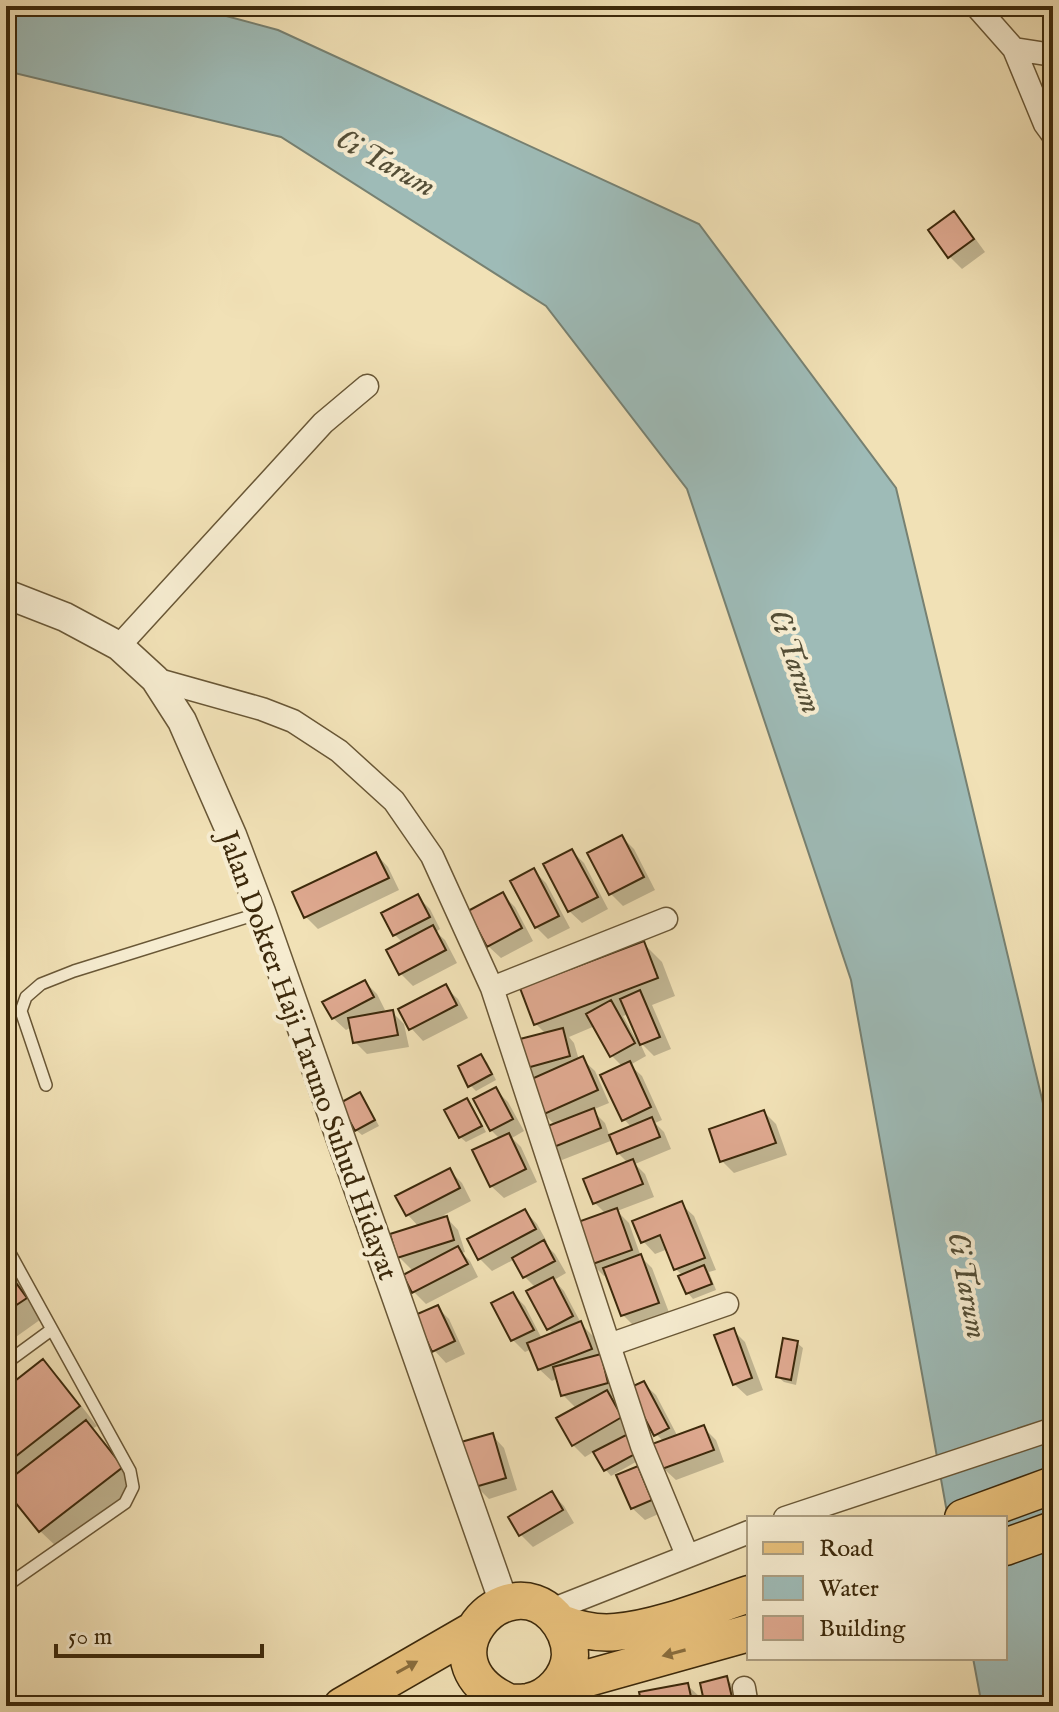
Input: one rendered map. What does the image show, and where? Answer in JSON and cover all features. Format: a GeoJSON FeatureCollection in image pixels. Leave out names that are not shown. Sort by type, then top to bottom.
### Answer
{"type":"FeatureCollection","features":[{"type":"Feature","properties":{"kind":"main road"},"geometry":{"type":"LineString","coordinates":[[968,1516],[1053,1485]]}},
{"type":"Feature","properties":{"kind":"main road"},"geometry":{"type":"LineString","coordinates":[[1007,1546],[1053,1530]]}},
{"type":"Feature","properties":{"kind":"main road"},"geometry":{"type":"LineString","coordinates":[[342,1706],[472,1631],[485,1614],[504,1603],[519,1601],[535,1604],[581,1631],[615,1632],[658,1623],[747,1595]]}},
{"type":"Feature","properties":{"kind":"main road"},"geometry":{"type":"LineString","coordinates":[[524,1700],[563,1677],[568,1667],[568,1638],[555,1617]]}},
{"type":"Feature","properties":{"kind":"main road"},"geometry":{"type":"LineString","coordinates":[[472,1631],[468,1648],[470,1665],[477,1681],[490,1693],[524,1700],[747,1634]]}},
{"type":"Feature","properties":{"kind":"street"},"geometry":{"type":"LineString","coordinates":[[976,6],[1014,49],[1045,124],[1053,135]]}},
{"type":"Feature","properties":{"kind":"street"},"geometry":{"type":"LineString","coordinates":[[1014,49],[1053,55]]}},
{"type":"Feature","properties":{"kind":"street"},"geometry":{"type":"LineString","coordinates":[[119,646],[323,423],[367,386]]}},
{"type":"Feature","properties":{"kind":"street","name":"Jalan Dokter Haji Taruno Suhud Hidayat"},"geometry":{"type":"LineString","coordinates":[[6,594],[65,617],[119,646],[155,679],[182,721],[232,835],[261,912],[504,1603]]}},
{"type":"Feature","properties":{"kind":"street"},"geometry":{"type":"LineString","coordinates":[[155,679],[262,709],[293,721],[339,751],[394,801],[432,856],[492,988],[642,1446],[687,1555]]}},
{"type":"Feature","properties":{"kind":"street"},"geometry":{"type":"LineString","coordinates":[[492,988],[666,919]]}},
{"type":"Feature","properties":{"kind":"street"},"geometry":{"type":"LineString","coordinates":[[609,1345],[727,1304]]}},
{"type":"Feature","properties":{"kind":"street"},"geometry":{"type":"LineString","coordinates":[[791,1516],[1053,1429]]}},
{"type":"Feature","properties":{"kind":"street"},"geometry":{"type":"LineString","coordinates":[[555,1617],[687,1555],[747,1533]]}},
{"type":"Feature","properties":{"kind":"lane"},"geometry":{"type":"LineString","coordinates":[[46,1085],[21,1011],[26,997],[41,984],[261,912]]}},
{"type":"Feature","properties":{"kind":"lane"},"geometry":{"type":"LineString","coordinates":[[6,1246],[130,1471],[133,1487],[125,1503],[6,1586]]}},
{"type":"Feature","properties":{"kind":"lane"},"geometry":{"type":"LineString","coordinates":[[6,1363],[51,1330]]}},
{"type":"Feature","properties":{"kind":"water","name":"Ci Tarum"},"geometry":{"type":"Polygon","coordinates":[[[6,6],[189,6],[278,30],[699,224],[896,488],[1053,1145],[1053,1706],[982,1706],[973,1660],[1007,1660],[1007,1516],[948,1516],[851,980],[687,489],[546,306],[281,137],[6,71],[6,6]]]}},
{"type":"Feature","properties":{"kind":"building"},"geometry":{"type":"Polygon","coordinates":[[[954,211],[974,239],[948,258],[928,230],[954,211]]]}},
{"type":"Feature","properties":{"kind":"building"},"geometry":{"type":"Polygon","coordinates":[[[622,835],[644,877],[609,895],[587,853],[622,835]]]}},
{"type":"Feature","properties":{"kind":"building"},"geometry":{"type":"Polygon","coordinates":[[[572,849],[598,897],[568,912],[543,864],[572,849]]]}},
{"type":"Feature","properties":{"kind":"building"},"geometry":{"type":"Polygon","coordinates":[[[376,852],[389,878],[304,918],[292,892],[376,852]]]}},
{"type":"Feature","properties":{"kind":"building"},"geometry":{"type":"Polygon","coordinates":[[[534,868],[559,916],[535,928],[510,881],[534,868]]]}},
{"type":"Feature","properties":{"kind":"building"},"geometry":{"type":"Polygon","coordinates":[[[503,892],[522,928],[487,947],[468,911],[503,892]]]}},
{"type":"Feature","properties":{"kind":"building"},"geometry":{"type":"Polygon","coordinates":[[[418,894],[430,917],[393,936],[381,913],[418,894]]]}},
{"type":"Feature","properties":{"kind":"building"},"geometry":{"type":"Polygon","coordinates":[[[433,925],[446,950],[399,975],[386,950],[433,925]]]}},
{"type":"Feature","properties":{"kind":"building"},"geometry":{"type":"Polygon","coordinates":[[[644,941],[658,978],[534,1025],[520,988],[644,941]]]}},
{"type":"Feature","properties":{"kind":"building"},"geometry":{"type":"Polygon","coordinates":[[[365,980],[374,997],[332,1019],[322,1002],[365,980]]]}},
{"type":"Feature","properties":{"kind":"building"},"geometry":{"type":"Polygon","coordinates":[[[446,984],[457,1005],[409,1030],[398,1009],[446,984]]]}},
{"type":"Feature","properties":{"kind":"building"},"geometry":{"type":"Polygon","coordinates":[[[640,990],[660,1037],[640,1045],[620,999],[640,990]]]}},
{"type":"Feature","properties":{"kind":"building"},"geometry":{"type":"Polygon","coordinates":[[[611,1000],[635,1043],[610,1057],[586,1014],[611,1000]]]}},
{"type":"Feature","properties":{"kind":"building"},"geometry":{"type":"Polygon","coordinates":[[[393,1010],[398,1035],[353,1043],[348,1018],[393,1010]]]}},
{"type":"Feature","properties":{"kind":"building"},"geometry":{"type":"Polygon","coordinates":[[[563,1028],[570,1056],[523,1069],[516,1040],[563,1028]]]}},
{"type":"Feature","properties":{"kind":"building"},"geometry":{"type":"Polygon","coordinates":[[[481,1054],[492,1074],[468,1087],[458,1066],[481,1054]]]}},
{"type":"Feature","properties":{"kind":"building"},"geometry":{"type":"Polygon","coordinates":[[[583,1056],[598,1090],[542,1115],[527,1081],[583,1056]]]}},
{"type":"Feature","properties":{"kind":"building"},"geometry":{"type":"Polygon","coordinates":[[[630,1061],[651,1107],[622,1121],[600,1075],[630,1061]]]}},
{"type":"Feature","properties":{"kind":"building"},"geometry":{"type":"Polygon","coordinates":[[[496,1087],[513,1119],[490,1131],[473,1099],[496,1087]]]}},
{"type":"Feature","properties":{"kind":"building"},"geometry":{"type":"Polygon","coordinates":[[[360,1092],[375,1120],[355,1131],[340,1103],[360,1092]]]}},
{"type":"Feature","properties":{"kind":"building"},"geometry":{"type":"Polygon","coordinates":[[[467,1098],[482,1126],[459,1138],[444,1110],[467,1098]]]}},
{"type":"Feature","properties":{"kind":"building"},"geometry":{"type":"Polygon","coordinates":[[[594,1108],[601,1128],[549,1149],[540,1129],[594,1108]]]}},
{"type":"Feature","properties":{"kind":"building"},"geometry":{"type":"Polygon","coordinates":[[[764,1110],[776,1143],[720,1162],[709,1129],[764,1110]]]}},
{"type":"Feature","properties":{"kind":"building"},"geometry":{"type":"Polygon","coordinates":[[[652,1117],[660,1137],[617,1154],[609,1135],[652,1117]]]}},
{"type":"Feature","properties":{"kind":"building"},"geometry":{"type":"Polygon","coordinates":[[[509,1133],[526,1169],[490,1187],[472,1150],[509,1133]]]}},
{"type":"Feature","properties":{"kind":"building"},"geometry":{"type":"Polygon","coordinates":[[[633,1159],[643,1184],[593,1204],[583,1179],[633,1159]]]}},
{"type":"Feature","properties":{"kind":"building"},"geometry":{"type":"Polygon","coordinates":[[[450,1168],[460,1188],[406,1216],[395,1196],[450,1168]]]}},
{"type":"Feature","properties":{"kind":"building"},"geometry":{"type":"Polygon","coordinates":[[[682,1201],[705,1258],[674,1270],[660,1235],[641,1243],[632,1221],[682,1201]]]}},
{"type":"Feature","properties":{"kind":"building"},"geometry":{"type":"Polygon","coordinates":[[[617,1208],[632,1250],[590,1265],[575,1223],[617,1208]]]}},
{"type":"Feature","properties":{"kind":"building"},"geometry":{"type":"Polygon","coordinates":[[[525,1209],[536,1229],[478,1260],[467,1239],[525,1209]]]}},
{"type":"Feature","properties":{"kind":"building"},"geometry":{"type":"Polygon","coordinates":[[[447,1216],[454,1240],[397,1258],[390,1234],[447,1216]]]}},
{"type":"Feature","properties":{"kind":"building"},"geometry":{"type":"Polygon","coordinates":[[[544,1240],[555,1261],[523,1278],[512,1258],[544,1240]]]}},
{"type":"Feature","properties":{"kind":"building"},"geometry":{"type":"Polygon","coordinates":[[[458,1246],[468,1264],[412,1293],[403,1275],[458,1246]]]}},
{"type":"Feature","properties":{"kind":"building"},"geometry":{"type":"Polygon","coordinates":[[[641,1254],[659,1303],[621,1316],[603,1268],[641,1254]]]}},
{"type":"Feature","properties":{"kind":"building"},"geometry":{"type":"Polygon","coordinates":[[[704,1265],[712,1284],[686,1294],[678,1276],[704,1265]]]}},
{"type":"Feature","properties":{"kind":"building"},"geometry":{"type":"Polygon","coordinates":[[[6,1269],[27,1298],[6,1312],[6,1269]]]}},
{"type":"Feature","properties":{"kind":"building"},"geometry":{"type":"Polygon","coordinates":[[[553,1277],[573,1316],[547,1330],[526,1291],[553,1277]]]}},
{"type":"Feature","properties":{"kind":"building"},"geometry":{"type":"Polygon","coordinates":[[[513,1292],[534,1330],[511,1341],[491,1303],[513,1292]]]}},
{"type":"Feature","properties":{"kind":"building"},"geometry":{"type":"Polygon","coordinates":[[[438,1305],[455,1341],[432,1352],[415,1315],[438,1305]]]}},
{"type":"Feature","properties":{"kind":"building"},"geometry":{"type":"Polygon","coordinates":[[[581,1321],[592,1349],[538,1370],[527,1343],[581,1321]]]}},
{"type":"Feature","properties":{"kind":"building"},"geometry":{"type":"Polygon","coordinates":[[[734,1328],[752,1378],[733,1385],[714,1335],[734,1328]]]}},
{"type":"Feature","properties":{"kind":"building"},"geometry":{"type":"Polygon","coordinates":[[[783,1338],[798,1341],[791,1380],[776,1377],[783,1338]]]}},
{"type":"Feature","properties":{"kind":"building"},"geometry":{"type":"Polygon","coordinates":[[[601,1354],[608,1383],[561,1396],[553,1367],[601,1354]]]}},
{"type":"Feature","properties":{"kind":"building"},"geometry":{"type":"Polygon","coordinates":[[[43,1359],[80,1406],[6,1464],[6,1388],[43,1359]]]}},
{"type":"Feature","properties":{"kind":"building"},"geometry":{"type":"Polygon","coordinates":[[[644,1381],[669,1428],[654,1436],[629,1388],[644,1381]]]}},
{"type":"Feature","properties":{"kind":"building"},"geometry":{"type":"Polygon","coordinates":[[[607,1390],[622,1417],[572,1446],[556,1418],[607,1390]]]}},
{"type":"Feature","properties":{"kind":"building"},"geometry":{"type":"Polygon","coordinates":[[[86,1420],[123,1467],[39,1532],[6,1491],[6,1482],[86,1420]]]}},
{"type":"Feature","properties":{"kind":"building"},"geometry":{"type":"Polygon","coordinates":[[[704,1425],[714,1450],[662,1469],[652,1444],[704,1425]]]}},
{"type":"Feature","properties":{"kind":"building"},"geometry":{"type":"Polygon","coordinates":[[[493,1433],[506,1478],[475,1487],[461,1442],[493,1433]]]}},
{"type":"Feature","properties":{"kind":"building"},"geometry":{"type":"Polygon","coordinates":[[[626,1435],[637,1453],[604,1471],[593,1452],[626,1435]]]}},
{"type":"Feature","properties":{"kind":"building"},"geometry":{"type":"Polygon","coordinates":[[[638,1466],[652,1500],[631,1509],[616,1475],[638,1466]]]}},
{"type":"Feature","properties":{"kind":"building"},"geometry":{"type":"Polygon","coordinates":[[[552,1491],[563,1510],[519,1536],[508,1517],[552,1491]]]}},
{"type":"Feature","properties":{"kind":"building"},"geometry":{"type":"Polygon","coordinates":[[[727,1676],[734,1706],[705,1706],[700,1683],[727,1676]]]}},
{"type":"Feature","properties":{"kind":"building"},"geometry":{"type":"Polygon","coordinates":[[[688,1683],[693,1706],[642,1706],[639,1692],[688,1683]]]}}]}
